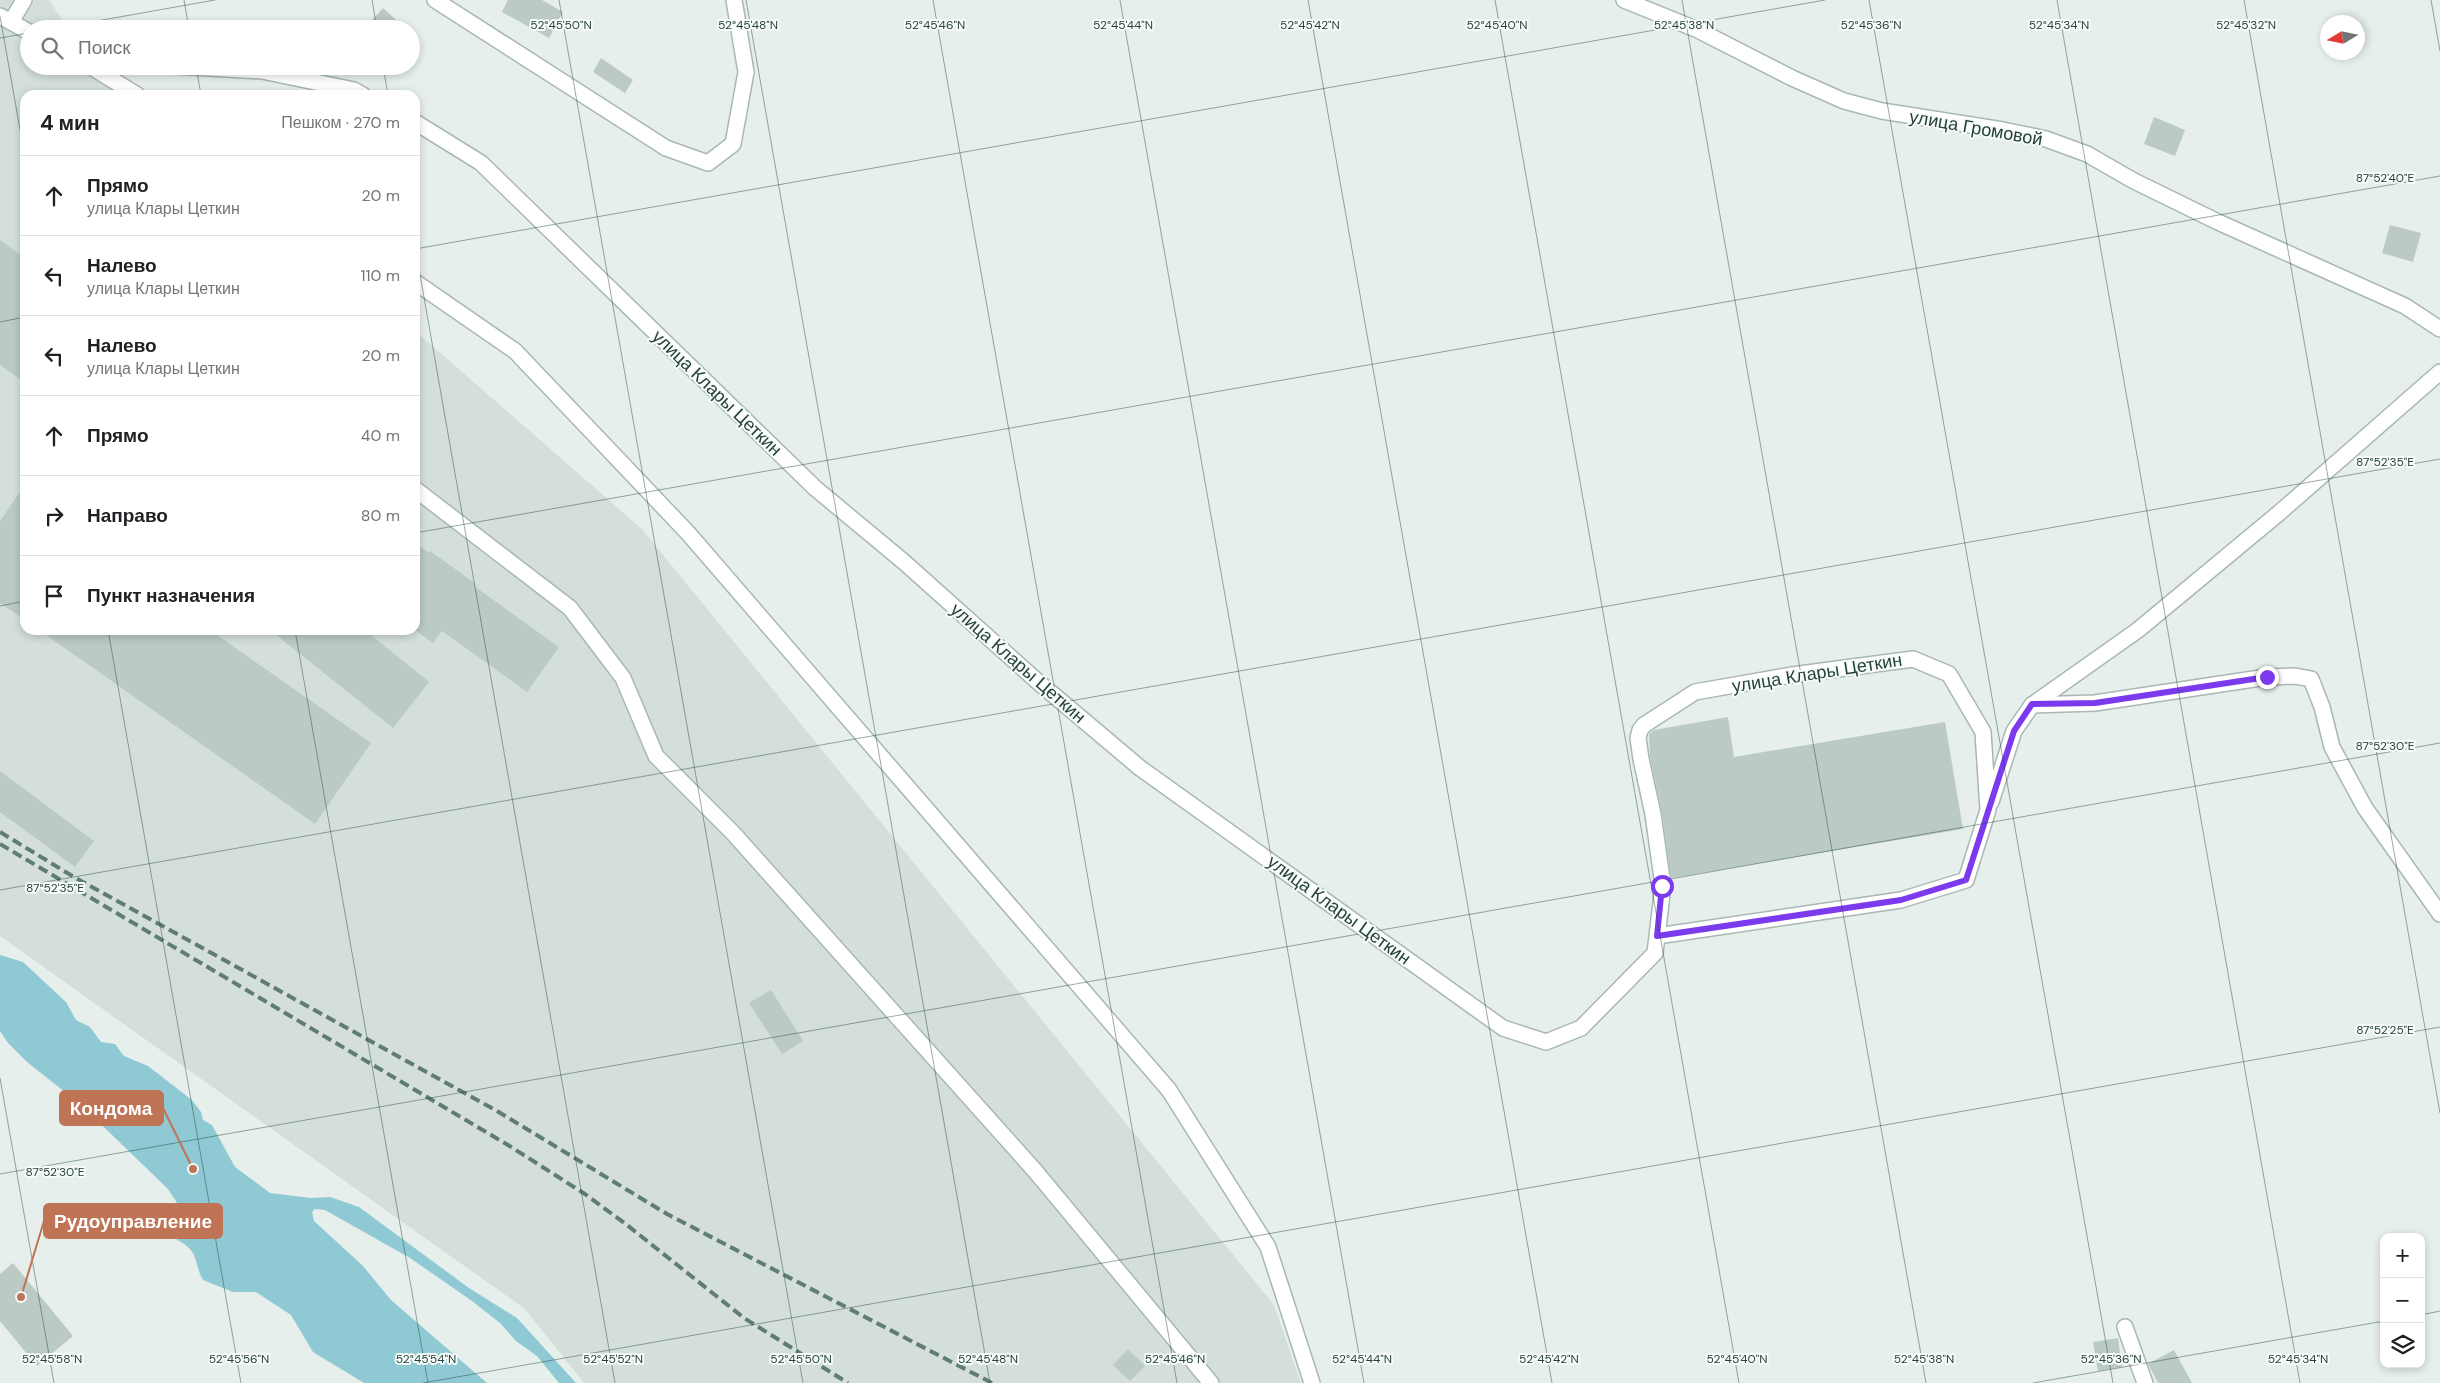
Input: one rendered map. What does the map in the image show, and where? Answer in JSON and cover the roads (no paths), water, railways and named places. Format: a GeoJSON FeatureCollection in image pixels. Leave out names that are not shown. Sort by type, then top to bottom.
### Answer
{"type":"FeatureCollection","features":[{"type":"Feature","properties":{"kind":"street"},"geometry":{"type":"LineString","coordinates":[[20,27],[6,19],[24,0]]}},
{"type":"Feature","properties":{"kind":"street"},"geometry":{"type":"LineString","coordinates":[[435,0],[666,148],[708,163],[733,144],[746,72],[734,0]]}},
{"type":"Feature","properties":{"kind":"street","name":"улица Громовой"},"geometry":{"type":"LineString","coordinates":[[1624,0],[1698,30],[1792,78],[1844,101],[1882,111],[2046,139],[2087,154],[2134,181],[2218,222],[2406,306],[2440,329]]}},
{"type":"Feature","properties":{"kind":"street"},"geometry":{"type":"LineString","coordinates":[[105,75],[129,90]]}},
{"type":"Feature","properties":{"kind":"street"},"geometry":{"type":"LineString","coordinates":[[277,75],[354,90]]}},
{"type":"Feature","properties":{"kind":"street","name":"улица Клары Цеткин"},"geometry":{"type":"LineString","coordinates":[[420,125],[481,163],[815,488],[904,562],[1037,681],[1140,768],[1503,1028],[1546,1042],[1582,1028],[1655,953],[1662,886],[1653,814],[1641,759],[1640,730],[1694,692],[1792,675],[1913,659],[1949,674],[1983,732],[1988,810],[1966,880],[1901,900],[1657,936]]}},
{"type":"Feature","properties":{"kind":"street"},"geometry":{"type":"LineString","coordinates":[[420,285],[516,351],[688,533],[1168,1090],[1268,1247],[1312,1383]]}},
{"type":"Feature","properties":{"kind":"street"},"geometry":{"type":"LineString","coordinates":[[1988,810],[2014,731],[2032,704],[2138,630],[2279,513],[2440,372]]}},
{"type":"Feature","properties":{"kind":"street"},"geometry":{"type":"LineString","coordinates":[[420,492],[570,608],[623,678],[656,756],[733,834],[1036,1172],[1210,1383]]}},
{"type":"Feature","properties":{"kind":"street"},"geometry":{"type":"LineString","coordinates":[[2032,704],[2095,703],[2267,677],[2295,676],[2311,680],[2322,707],[2332,747],[2365,808],[2440,914]]}},
{"type":"Feature","properties":{"kind":"street"},"geometry":{"type":"LineString","coordinates":[[2125,1326],[2145,1383]]}},
{"type":"Feature","properties":{"kind":"water"},"geometry":{"type":"Polygon","coordinates":[[[0,955],[23,962],[66,1002],[76,1020],[90,1027],[101,1042],[115,1044],[124,1056],[148,1066],[192,1100],[201,1112],[203,1120],[212,1125],[235,1167],[270,1193],[311,1198],[330,1197],[359,1207],[469,1288],[517,1318],[576,1383],[559,1383],[537,1356],[516,1341],[500,1323],[472,1301],[410,1258],[325,1210],[315,1209],[312,1212],[314,1221],[363,1266],[391,1300],[487,1383],[364,1383],[313,1352],[291,1315],[256,1292],[233,1292],[203,1280],[190,1249],[164,1231],[165,1221],[173,1216],[179,1206],[168,1189],[80,1104],[27,1062],[8,1043],[0,1031],[0,955]]]}},
{"type":"Feature","properties":{"kind":"railway"},"geometry":{"type":"LineString","coordinates":[[0,832],[74,877],[497,1111],[667,1214],[992,1383]]}},
{"type":"Feature","properties":{"kind":"railway"},"geometry":{"type":"LineString","coordinates":[[0,844],[508,1145],[585,1194],[744,1318],[848,1383]]}},
{"type":"Feature","properties":{"kind":"place","name":"Кондома"},"geometry":{"type":"Point","coordinates":[193,1169]}},
{"type":"Feature","properties":{"kind":"place","name":"Рудоуправление"},"geometry":{"type":"Point","coordinates":[21,1297]}}]}
